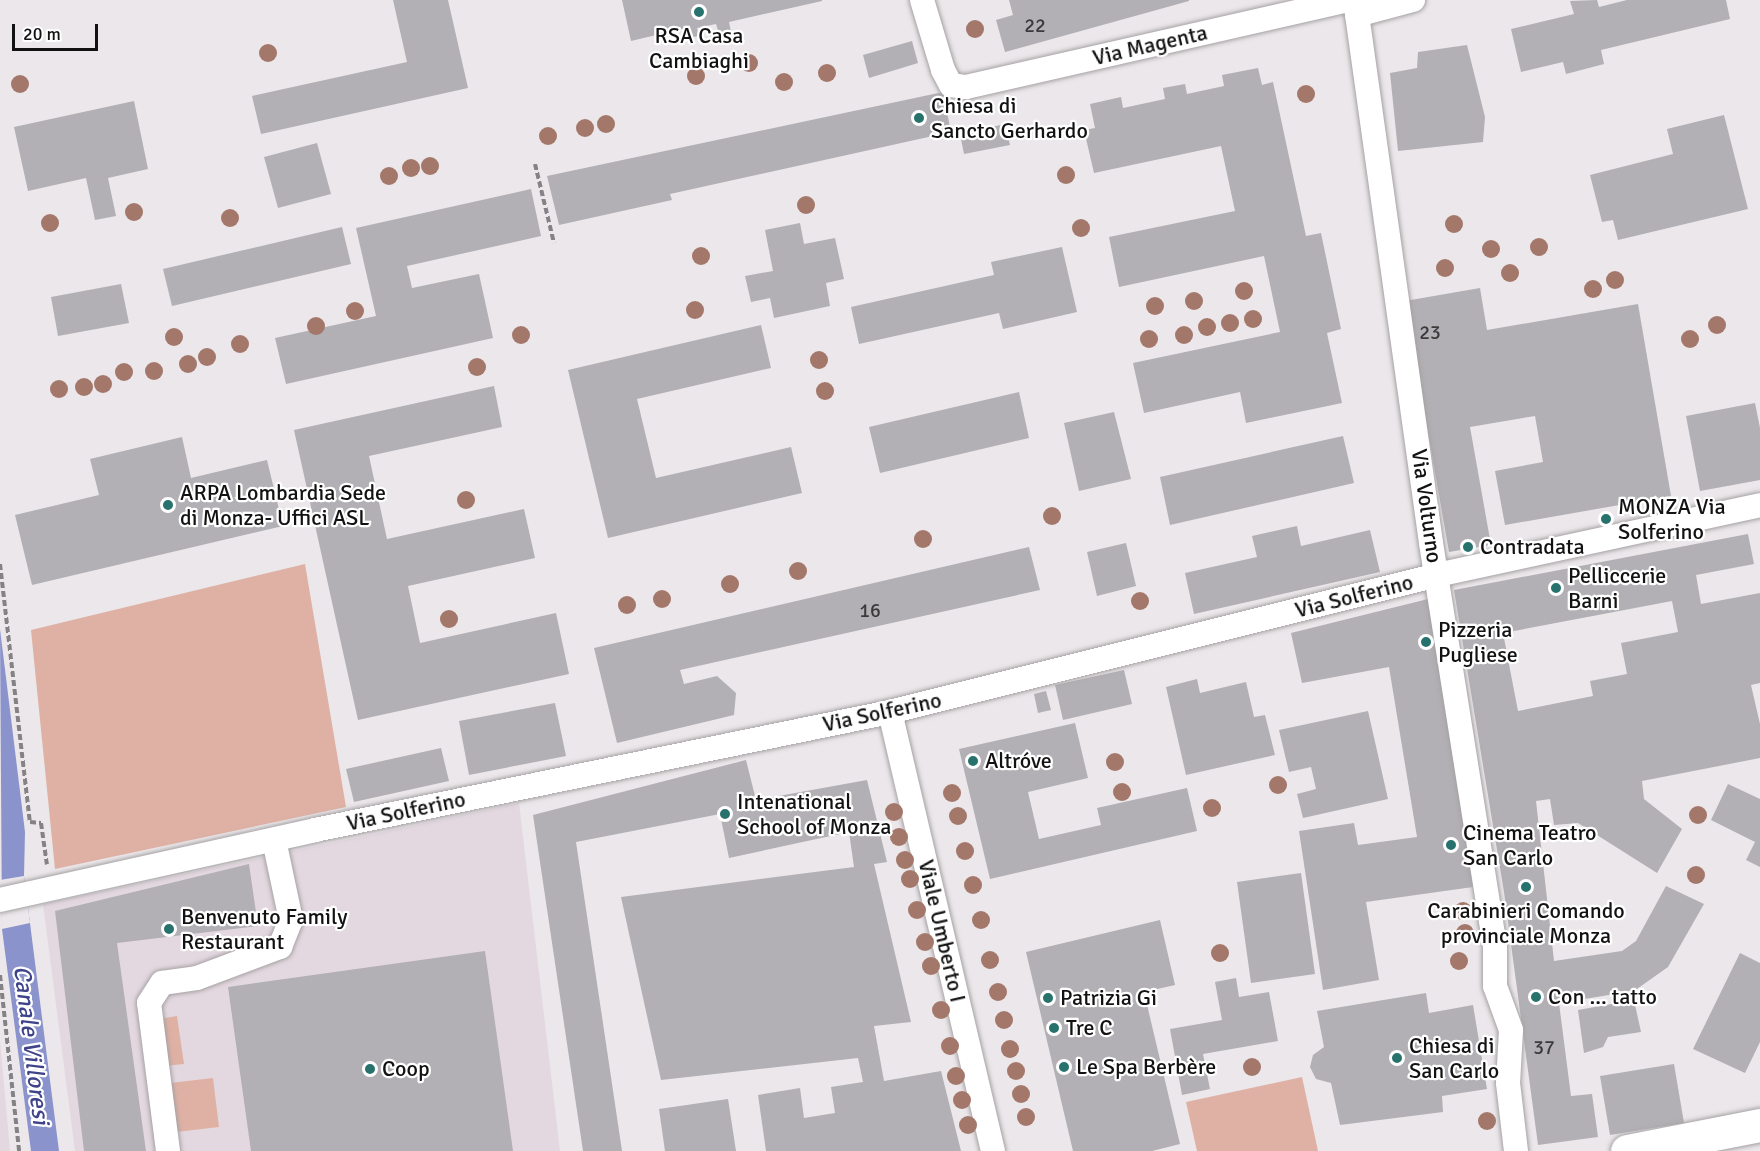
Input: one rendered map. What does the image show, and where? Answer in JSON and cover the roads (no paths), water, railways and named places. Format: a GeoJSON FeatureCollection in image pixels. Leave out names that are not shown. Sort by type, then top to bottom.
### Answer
{"type":"FeatureCollection","features":[{"type":"Feature","properties":{"kind":"street","name":"Via Magenta"},"geometry":{"type":"LineString","coordinates":[[922,0],[943,70],[951,85],[966,87],[1353,5],[1413,0]]}},
{"type":"Feature","properties":{"kind":"street","name":"Via Volturno"},"geometry":{"type":"LineString","coordinates":[[1353,5],[1437,575],[1495,945],[1494,986],[1511,1030],[1508,1083],[1516,1151]]}},
{"type":"Feature","properties":{"kind":"street","name":"Via Solferino"},"geometry":{"type":"LineString","coordinates":[[0,900],[274,840],[890,712],[1437,575],[1760,505]]}},
{"type":"Feature","properties":{"kind":"street","name":"Viale Umberto I"},"geometry":{"type":"LineString","coordinates":[[890,712],[993,1151]]}},
{"type":"Feature","properties":{"kind":"street"},"geometry":{"type":"LineString","coordinates":[[168,1151],[149,1004],[162,983],[197,978],[280,947],[291,920],[274,840]]}},
{"type":"Feature","properties":{"kind":"street"},"geometry":{"type":"LineString","coordinates":[[1627,1151],[1760,1125]]}},
{"type":"Feature","properties":{"kind":"water","name":"Canale Villoresi"},"geometry":{"type":"Polygon","coordinates":[[[0,629],[25,832],[24,876],[59,1151],[31,1151],[2,929],[0,629]]]}},
{"type":"Feature","properties":{"kind":"place","name":"RSA Casa Cambiaghi"},"geometry":{"type":"Point","coordinates":[699,12]}},
{"type":"Feature","properties":{"kind":"place","name":"Chiesa di Sancto Gerhardo"},"geometry":{"type":"Point","coordinates":[919,118]}},
{"type":"Feature","properties":{"kind":"place","name":"ARPA Lombardia Sede di Monza- Uffici ASL"},"geometry":{"type":"Point","coordinates":[168,505]}},
{"type":"Feature","properties":{"kind":"place","name":"MONZA Via Solferino"},"geometry":{"type":"Point","coordinates":[1606,519]}},
{"type":"Feature","properties":{"kind":"place","name":"Contradata"},"geometry":{"type":"Point","coordinates":[1468,547]}},
{"type":"Feature","properties":{"kind":"place","name":"Pelliccerie Barni"},"geometry":{"type":"Point","coordinates":[1556,588]}},
{"type":"Feature","properties":{"kind":"place","name":"Pizzeria Pugliese"},"geometry":{"type":"Point","coordinates":[1426,642]}},
{"type":"Feature","properties":{"kind":"place","name":"Altróve"},"geometry":{"type":"Point","coordinates":[973,761]}},
{"type":"Feature","properties":{"kind":"place","name":"Intenational School of Monza"},"geometry":{"type":"Point","coordinates":[725,814]}},
{"type":"Feature","properties":{"kind":"place","name":"Cinema Teatro San Carlo"},"geometry":{"type":"Point","coordinates":[1451,845]}},
{"type":"Feature","properties":{"kind":"place","name":"Carabinieri Comando provinciale Monza"},"geometry":{"type":"Point","coordinates":[1526,887]}},
{"type":"Feature","properties":{"kind":"place","name":"Benvenuto Family Restaurant"},"geometry":{"type":"Point","coordinates":[169,929]}},
{"type":"Feature","properties":{"kind":"place","name":"Con ... tatto"},"geometry":{"type":"Point","coordinates":[1536,997]}},
{"type":"Feature","properties":{"kind":"place","name":"Patrizia Gi"},"geometry":{"type":"Point","coordinates":[1048,998]}},
{"type":"Feature","properties":{"kind":"place","name":"Tre C"},"geometry":{"type":"Point","coordinates":[1054,1028]}},
{"type":"Feature","properties":{"kind":"place","name":"Chiesa di San Carlo"},"geometry":{"type":"Point","coordinates":[1397,1058]}},
{"type":"Feature","properties":{"kind":"place","name":"Le Spa Berbère"},"geometry":{"type":"Point","coordinates":[1064,1067]}},
{"type":"Feature","properties":{"kind":"place","name":"Coop"},"geometry":{"type":"Point","coordinates":[370,1069]}}]}
